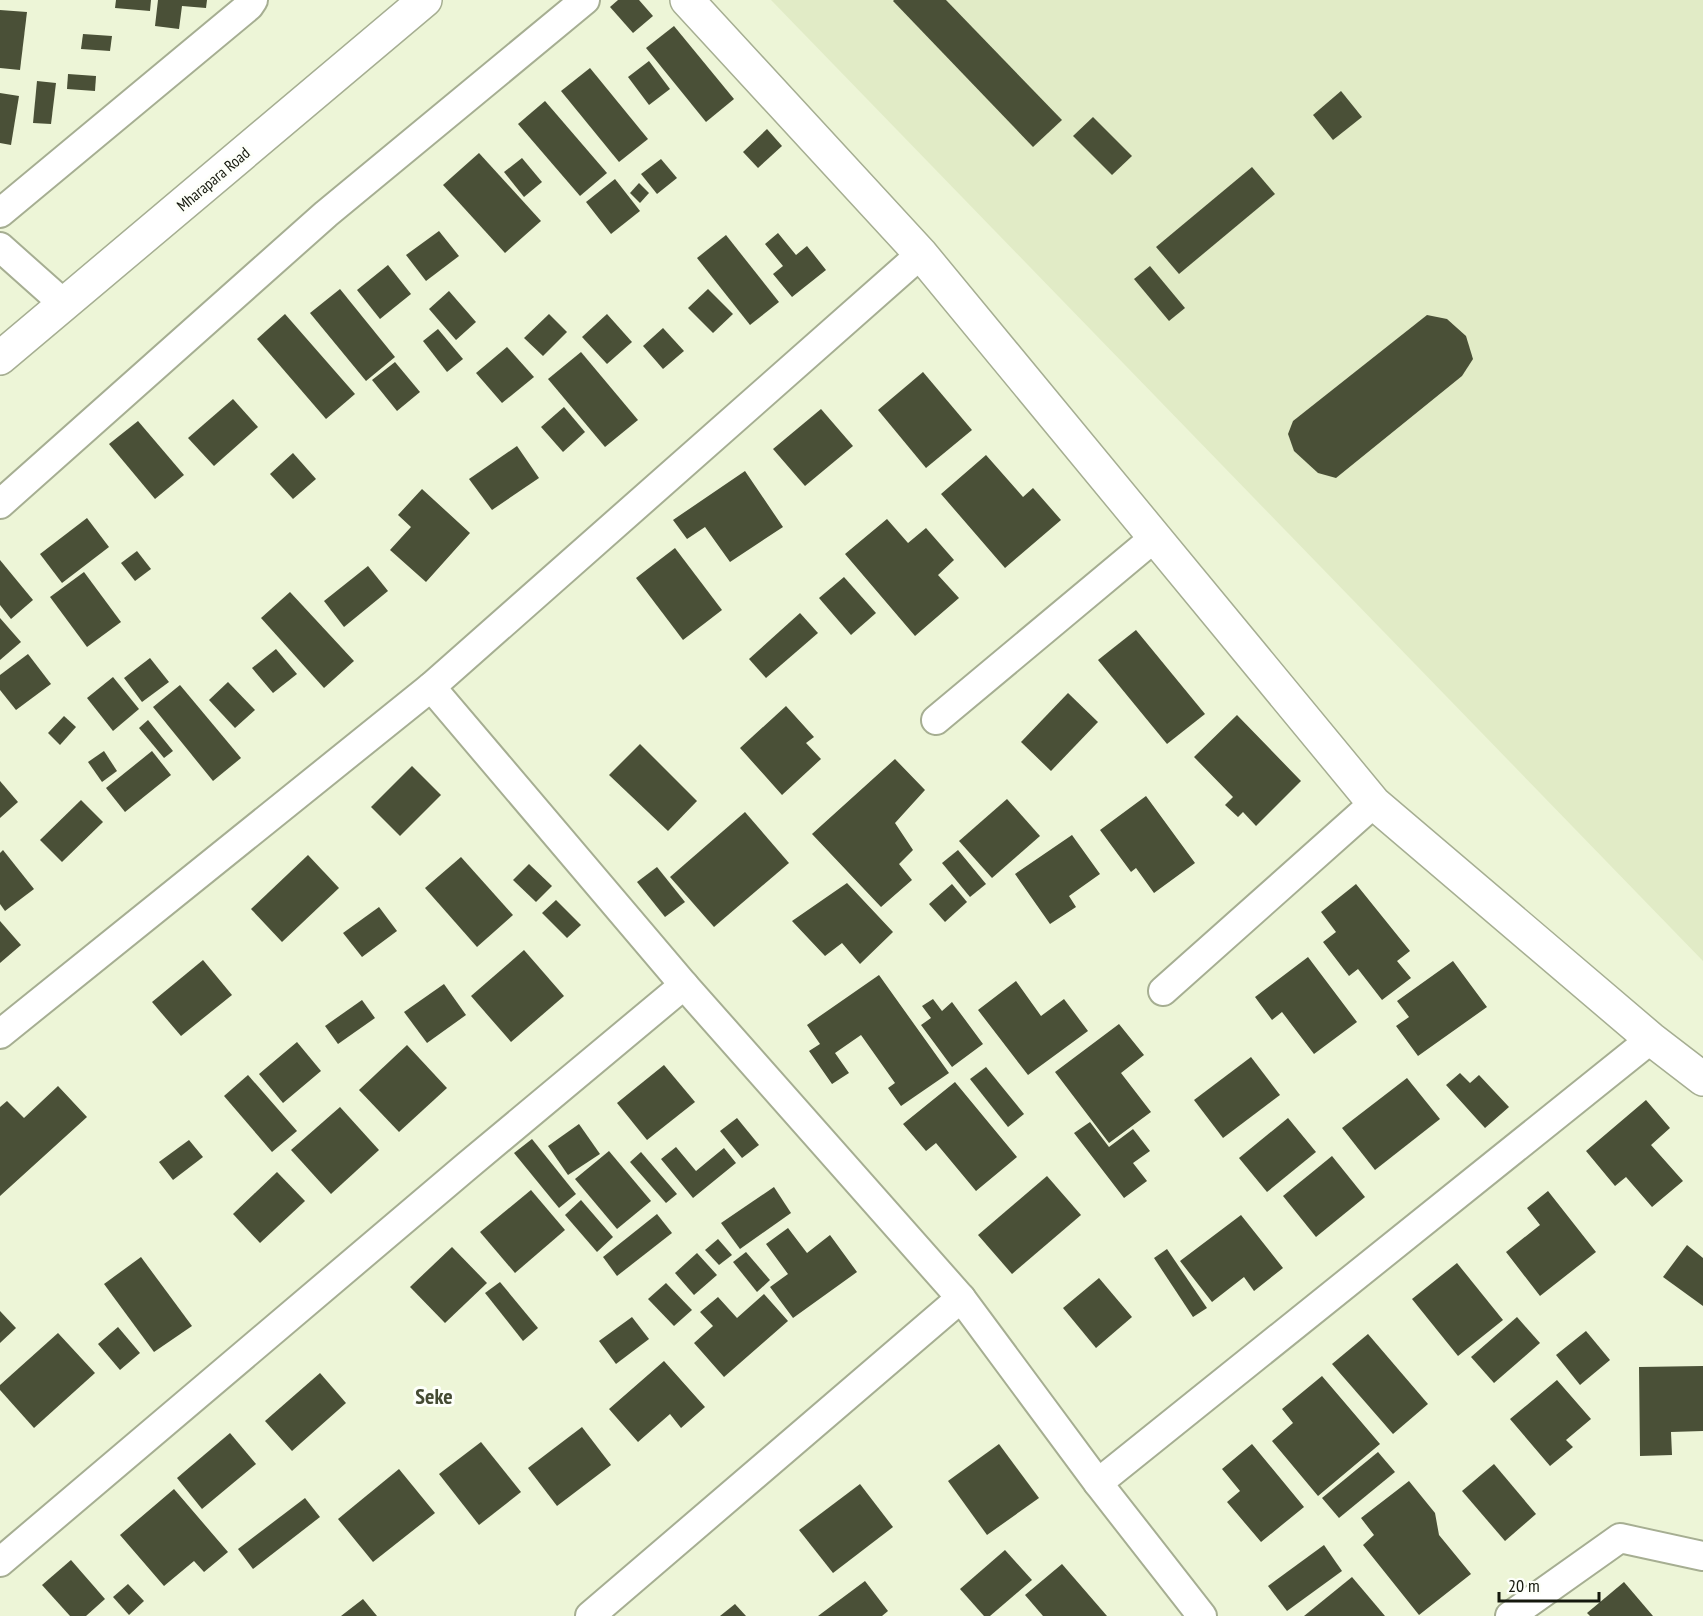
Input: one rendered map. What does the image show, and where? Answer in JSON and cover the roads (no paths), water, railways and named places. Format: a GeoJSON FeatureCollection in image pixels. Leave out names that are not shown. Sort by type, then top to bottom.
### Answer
{"type":"FeatureCollection","features":[{"type":"Feature","properties":{"kind":"street"},"geometry":{"type":"LineString","coordinates":[[0,213],[253,0]]}},
{"type":"Feature","properties":{"kind":"street","name":"Mharapara Road"},"geometry":{"type":"LineString","coordinates":[[0,358],[425,0]]}},
{"type":"Feature","properties":{"kind":"street"},"geometry":{"type":"LineString","coordinates":[[0,504],[326,214],[585,0]]}},
{"type":"Feature","properties":{"kind":"street"},"geometry":{"type":"LineString","coordinates":[[687,0],[921,254],[1374,803],[1651,1039],[1703,1079]]}},
{"type":"Feature","properties":{"kind":"street"},"geometry":{"type":"LineString","coordinates":[[0,247],[64,304]]}},
{"type":"Feature","properties":{"kind":"street"},"geometry":{"type":"LineString","coordinates":[[0,1034],[431,687],[921,254]]}},
{"type":"Feature","properties":{"kind":"street"},"geometry":{"type":"LineString","coordinates":[[936,720],[1154,538]]}},
{"type":"Feature","properties":{"kind":"street"},"geometry":{"type":"LineString","coordinates":[[431,687],[684,985],[961,1298],[1098,1483],[1202,1616]]}},
{"type":"Feature","properties":{"kind":"street"},"geometry":{"type":"LineString","coordinates":[[1163,991],[1374,803]]}},
{"type":"Feature","properties":{"kind":"street"},"geometry":{"type":"LineString","coordinates":[[0,1562],[684,985]]}},
{"type":"Feature","properties":{"kind":"street"},"geometry":{"type":"LineString","coordinates":[[1098,1483],[1651,1039]]}},
{"type":"Feature","properties":{"kind":"street"},"geometry":{"type":"LineString","coordinates":[[590,1616],[961,1298]]}},
{"type":"Feature","properties":{"kind":"street"},"geometry":{"type":"LineString","coordinates":[[1510,1616],[1620,1538],[1703,1556]]}},
{"type":"Feature","properties":{"kind":"district","name":"Seke"},"geometry":{"type":"Point","coordinates":[434,1396]}}]}
